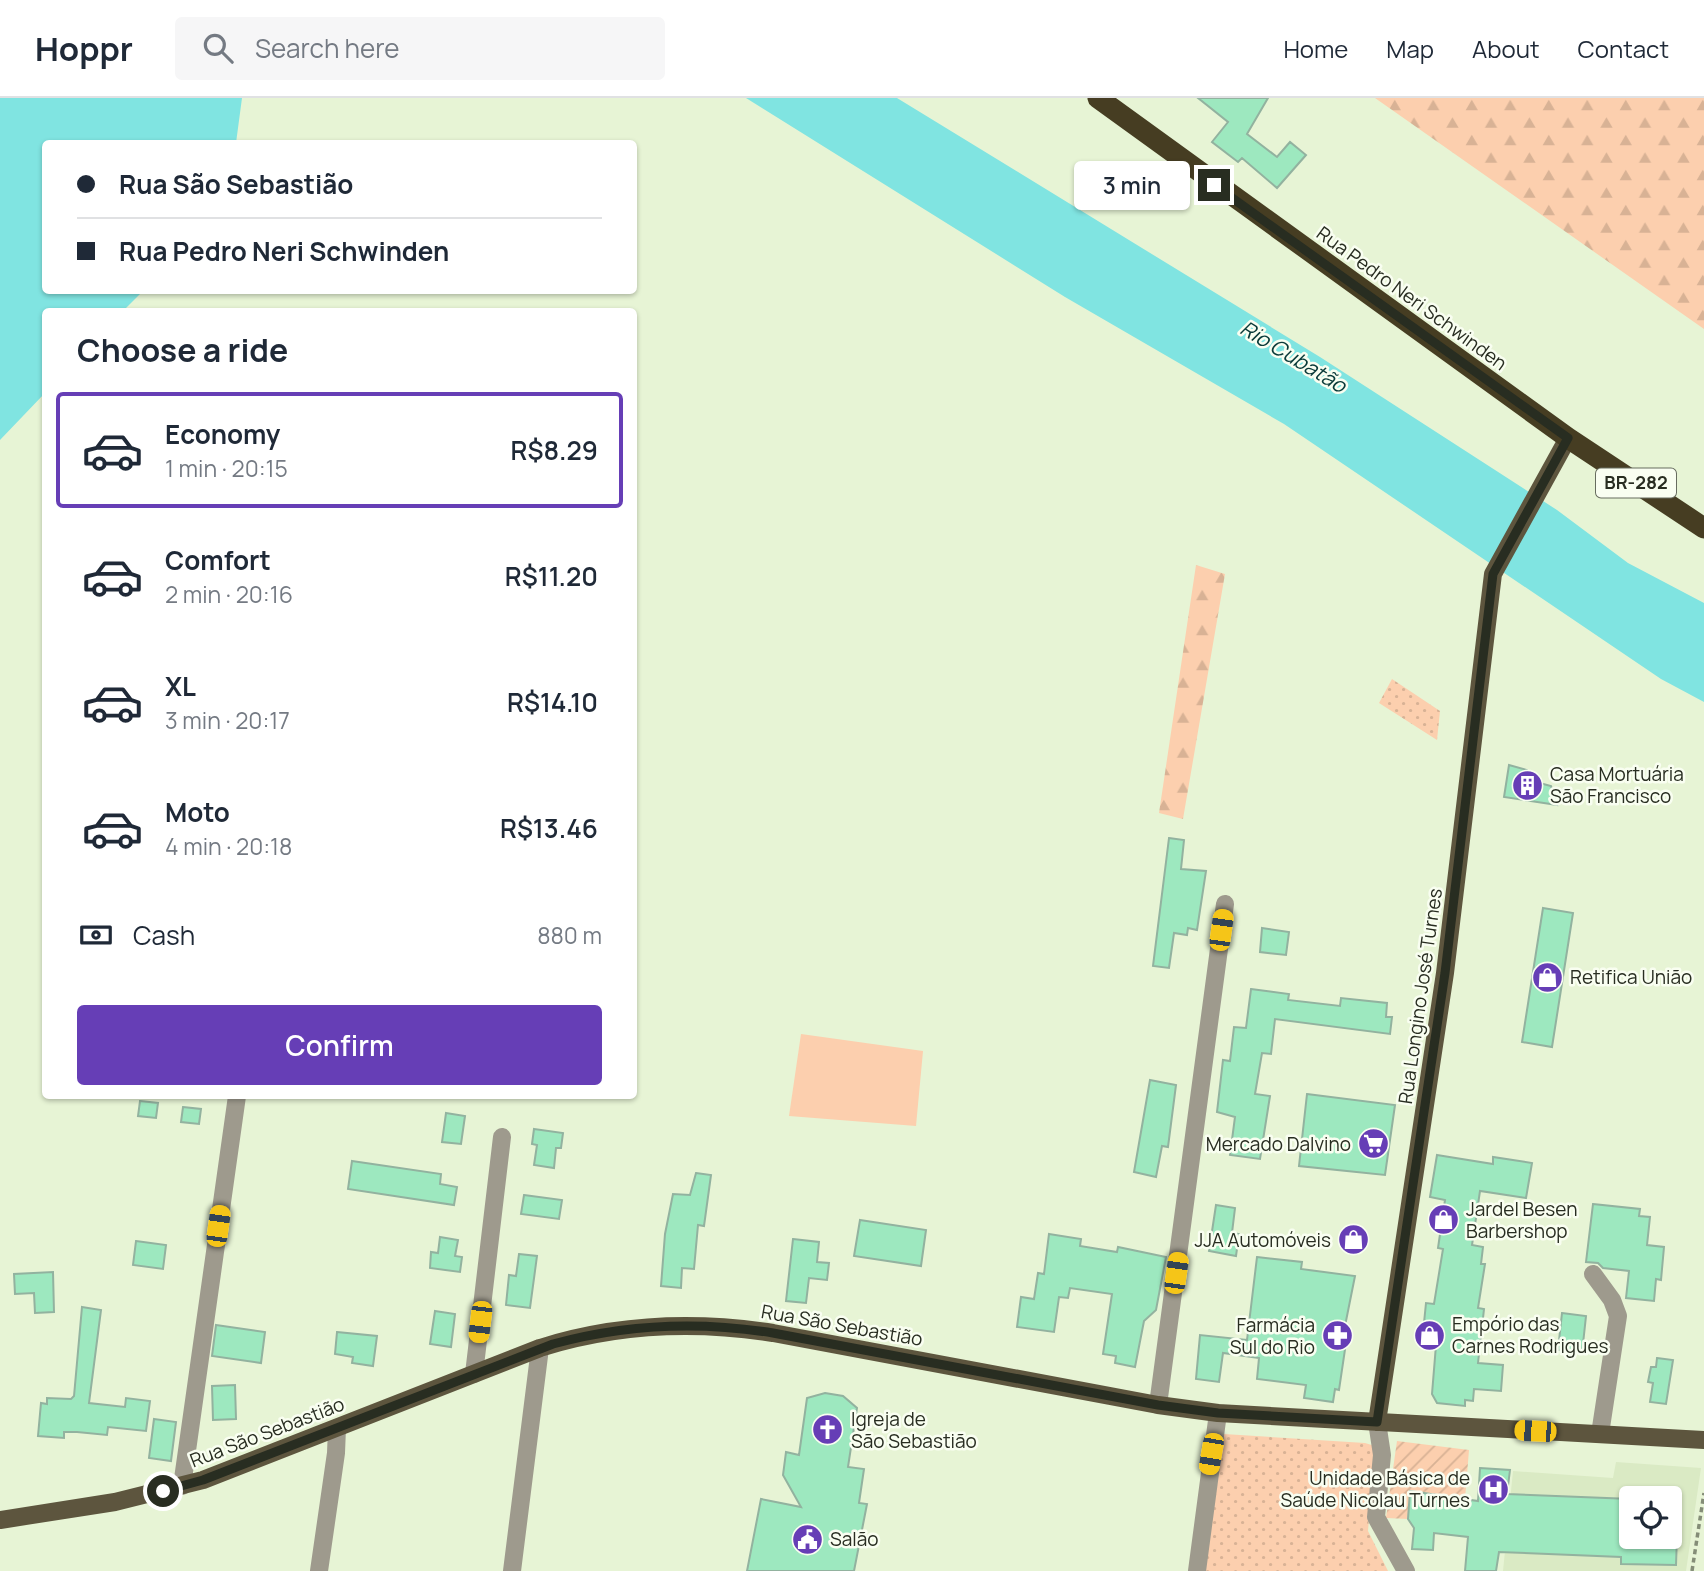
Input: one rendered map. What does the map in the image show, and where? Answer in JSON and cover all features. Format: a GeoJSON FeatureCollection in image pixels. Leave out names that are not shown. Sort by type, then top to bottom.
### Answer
{"type":"FeatureCollection","features":[{"type":"Feature","properties":{"kind":"highway","name":"Rua Pedro Neri Schwinden"},"geometry":{"type":"LineString","coordinates":[[1098,98],[1568,438],[1704,528]]}},
{"type":"Feature","properties":{"kind":"main road","name":"Rua Longino José Turnes"},"geometry":{"type":"LineString","coordinates":[[1377,1422],[1445,973],[1493,574],[1568,438]]}},
{"type":"Feature","properties":{"kind":"main road","name":"Rua São Sebastião"},"geometry":{"type":"LineString","coordinates":[[0,1520],[115,1502],[182,1486],[540,1348],[629,1329],[691,1325],[735,1328],[1158,1405],[1218,1413],[1704,1440]]}},
{"type":"Feature","properties":{"kind":"street"},"geometry":{"type":"LineString","coordinates":[[1158,1405],[1225,904]]}},
{"type":"Feature","properties":{"kind":"street"},"geometry":{"type":"LineString","coordinates":[[182,1486],[237,1099]]}},
{"type":"Feature","properties":{"kind":"street"},"geometry":{"type":"LineString","coordinates":[[474,1374],[502,1137]]}},
{"type":"Feature","properties":{"kind":"street"},"geometry":{"type":"LineString","coordinates":[[1593,1274],[1612,1300],[1618,1316],[1600,1434]]}},
{"type":"Feature","properties":{"kind":"street"},"geometry":{"type":"LineString","coordinates":[[512,1571],[540,1348]]}},
{"type":"Feature","properties":{"kind":"street"},"geometry":{"type":"LineString","coordinates":[[1197,1571],[1218,1413]]}},
{"type":"Feature","properties":{"kind":"street"},"geometry":{"type":"LineString","coordinates":[[1377,1422],[1382,1455],[1376,1517],[1406,1571]]}},
{"type":"Feature","properties":{"kind":"street"},"geometry":{"type":"LineString","coordinates":[[319,1571],[336,1453],[337,1428]]}},
{"type":"Feature","properties":{"kind":"path"},"geometry":{"type":"LineString","coordinates":[[1692,1571],[1704,1493]]}},
{"type":"Feature","properties":{"kind":"shaded area"},"geometry":{"type":"Polygon","coordinates":[[[1616,1462],[1701,1468],[1686,1571],[1503,1571],[1513,1471],[1613,1478],[1616,1462]]]}},
{"type":"Feature","properties":{"kind":"green space"},"geometry":{"type":"Polygon","coordinates":[[[1375,98],[1704,98],[1704,329],[1375,98]]]}},
{"type":"Feature","properties":{"kind":"green space"},"geometry":{"type":"Polygon","coordinates":[[[1196,565],[1225,574],[1183,819],[1159,813],[1196,565]]]}},
{"type":"Feature","properties":{"kind":"green space"},"geometry":{"type":"Polygon","coordinates":[[[1392,679],[1440,711],[1437,740],[1379,703],[1392,679]]]}},
{"type":"Feature","properties":{"kind":"green space"},"geometry":{"type":"Polygon","coordinates":[[[801,1034],[923,1051],[916,1126],[789,1116],[801,1034]]]}},
{"type":"Feature","properties":{"kind":"green space"},"geometry":{"type":"Polygon","coordinates":[[[1224,1434],[1365,1443],[1375,1446],[1368,1531],[1388,1571],[1205,1571],[1224,1434]]]}},
{"type":"Feature","properties":{"kind":"green space"},"geometry":{"type":"Polygon","coordinates":[[[1397,1441],[1469,1450],[1465,1499],[1410,1490],[1408,1519],[1386,1518],[1397,1441]]]}},
{"type":"Feature","properties":{"kind":"water"},"geometry":{"type":"Polygon","coordinates":[[[0,98],[242,98],[236,140],[42,140],[42,294],[140,294],[126,308],[42,308],[42,396],[0,440],[0,98]]]}},
{"type":"Feature","properties":{"kind":"water","name":"Rio Cubatão"},"geometry":{"type":"Polygon","coordinates":[[[746,98],[897,98],[1320,357],[1557,510],[1628,563],[1704,603],[1704,702],[1661,679],[1284,424],[1065,297],[746,98]]]}},
{"type":"Feature","properties":{"kind":"building"},"geometry":{"type":"Polygon","coordinates":[[[1198,98],[1268,98],[1247,134],[1277,157],[1290,142],[1306,155],[1277,188],[1242,158],[1238,162],[1212,142],[1228,122],[1198,98]]]}},
{"type":"Feature","properties":{"kind":"building","name":"Casa Mortuária São Francisco"},"geometry":{"type":"Polygon","coordinates":[[[1509,765],[1527,770],[1536,782],[1551,786],[1557,805],[1504,797],[1509,765]]]}},
{"type":"Feature","properties":{"kind":"building"},"geometry":{"type":"Polygon","coordinates":[[[1169,838],[1184,840],[1181,869],[1206,871],[1197,930],[1188,928],[1187,935],[1174,933],[1169,968],[1153,966],[1169,838]]]}},
{"type":"Feature","properties":{"kind":"building","name":"Retifica União"},"geometry":{"type":"Polygon","coordinates":[[[1543,908],[1573,913],[1552,1047],[1522,1042],[1543,908]]]}},
{"type":"Feature","properties":{"kind":"building"},"geometry":{"type":"Polygon","coordinates":[[[1262,928],[1289,932],[1286,955],[1260,952],[1262,928]]]}},
{"type":"Feature","properties":{"kind":"building"},"geometry":{"type":"Polygon","coordinates":[[[1251,989],[1289,994],[1288,1000],[1340,1006],[1341,998],[1387,1003],[1386,1017],[1392,1017],[1390,1034],[1275,1019],[1271,1054],[1262,1053],[1255,1094],[1270,1096],[1260,1159],[1230,1155],[1235,1117],[1217,1112],[1223,1060],[1230,1061],[1234,1027],[1246,1028],[1251,989]]]}},
{"type":"Feature","properties":{"kind":"building"},"geometry":{"type":"Polygon","coordinates":[[[1150,1080],[1176,1085],[1168,1147],[1162,1146],[1156,1177],[1134,1172],[1150,1080]]]}},
{"type":"Feature","properties":{"kind":"building"},"geometry":{"type":"Polygon","coordinates":[[[1307,1094],[1395,1105],[1385,1175],[1299,1166],[1307,1094]]]}},
{"type":"Feature","properties":{"kind":"building"},"geometry":{"type":"Polygon","coordinates":[[[140,1101],[158,1103],[156,1118],[138,1116],[140,1101]]]}},
{"type":"Feature","properties":{"kind":"building"},"geometry":{"type":"Polygon","coordinates":[[[183,1107],[201,1109],[199,1124],[181,1122],[183,1107]]]}},
{"type":"Feature","properties":{"kind":"building"},"geometry":{"type":"Polygon","coordinates":[[[446,1113],[465,1116],[461,1144],[442,1142],[446,1113]]]}},
{"type":"Feature","properties":{"kind":"building"},"geometry":{"type":"Polygon","coordinates":[[[534,1129],[563,1133],[561,1148],[556,1148],[554,1168],[534,1165],[537,1145],[532,1144],[534,1129]]]}},
{"type":"Feature","properties":{"kind":"building"},"geometry":{"type":"Polygon","coordinates":[[[1437,1155],[1493,1164],[1493,1157],[1532,1163],[1526,1198],[1480,1191],[1472,1245],[1483,1247],[1481,1264],[1485,1264],[1478,1308],[1484,1309],[1478,1363],[1503,1365],[1501,1391],[1474,1389],[1473,1401],[1465,1400],[1465,1406],[1437,1403],[1432,1394],[1436,1345],[1422,1343],[1426,1303],[1434,1304],[1443,1249],[1438,1248],[1445,1200],[1430,1197],[1437,1155]]]}},
{"type":"Feature","properties":{"kind":"building"},"geometry":{"type":"Polygon","coordinates":[[[352,1161],[441,1174],[440,1184],[457,1187],[454,1205],[348,1189],[352,1161]]]}},
{"type":"Feature","properties":{"kind":"building"},"geometry":{"type":"Polygon","coordinates":[[[696,1173],[711,1175],[704,1226],[698,1225],[694,1269],[682,1268],[681,1288],[661,1286],[665,1234],[673,1194],[690,1195],[696,1173]]]}},
{"type":"Feature","properties":{"kind":"building"},"geometry":{"type":"Polygon","coordinates":[[[524,1195],[562,1200],[559,1219],[521,1214],[524,1195]]]}},
{"type":"Feature","properties":{"kind":"building"},"geometry":{"type":"Polygon","coordinates":[[[1593,1204],[1640,1209],[1639,1216],[1650,1217],[1647,1245],[1664,1247],[1661,1280],[1656,1279],[1654,1301],[1626,1298],[1629,1271],[1603,1268],[1598,1263],[1586,1262],[1593,1204]]]}},
{"type":"Feature","properties":{"kind":"building"},"geometry":{"type":"Polygon","coordinates":[[[1216,1205],[1235,1208],[1232,1233],[1239,1234],[1236,1256],[1209,1251],[1216,1205]]]}},
{"type":"Feature","properties":{"kind":"building"},"geometry":{"type":"Polygon","coordinates":[[[860,1220],[926,1230],[921,1266],[854,1256],[860,1220]]]}},
{"type":"Feature","properties":{"kind":"building"},"geometry":{"type":"Polygon","coordinates":[[[1049,1234],[1081,1239],[1080,1246],[1117,1252],[1118,1247],[1166,1257],[1156,1310],[1144,1321],[1135,1367],[1115,1363],[1116,1356],[1103,1354],[1112,1294],[1070,1288],[1068,1298],[1059,1297],[1054,1332],[1017,1327],[1021,1297],[1034,1299],[1038,1273],[1044,1274],[1049,1234]]]}},
{"type":"Feature","properties":{"kind":"building"},"geometry":{"type":"Polygon","coordinates":[[[440,1237],[458,1240],[455,1256],[462,1257],[460,1272],[430,1268],[431,1252],[438,1253],[440,1237]]]}},
{"type":"Feature","properties":{"kind":"building"},"geometry":{"type":"Polygon","coordinates":[[[793,1239],[819,1242],[817,1262],[829,1263],[827,1280],[809,1278],[806,1303],[786,1301],[793,1239]]]}},
{"type":"Feature","properties":{"kind":"building"},"geometry":{"type":"Polygon","coordinates":[[[136,1241],[166,1245],[163,1269],[133,1265],[136,1241]]]}},
{"type":"Feature","properties":{"kind":"building"},"geometry":{"type":"Polygon","coordinates":[[[519,1254],[537,1256],[530,1308],[506,1305],[509,1275],[516,1276],[519,1254]]]}},
{"type":"Feature","properties":{"kind":"building"},"geometry":{"type":"Polygon","coordinates":[[[1257,1257],[1302,1262],[1301,1269],[1355,1276],[1343,1336],[1347,1336],[1339,1390],[1335,1389],[1333,1402],[1304,1398],[1306,1385],[1257,1379],[1259,1358],[1223,1353],[1219,1382],[1196,1379],[1200,1335],[1247,1340],[1257,1257]]]}},
{"type":"Feature","properties":{"kind":"building"},"geometry":{"type":"Polygon","coordinates":[[[53,1272],[54,1312],[35,1313],[34,1293],[15,1294],[14,1274],[53,1272]]]}},
{"type":"Feature","properties":{"kind":"building"},"geometry":{"type":"Polygon","coordinates":[[[82,1307],[101,1310],[89,1403],[125,1407],[126,1398],[150,1401],[146,1431],[108,1427],[107,1435],[64,1432],[64,1438],[38,1436],[41,1403],[47,1404],[47,1398],[71,1399],[74,1396],[82,1307]]]}},
{"type":"Feature","properties":{"kind":"building"},"geometry":{"type":"Polygon","coordinates":[[[435,1311],[455,1314],[451,1347],[430,1344],[435,1311]]]}},
{"type":"Feature","properties":{"kind":"building"},"geometry":{"type":"Polygon","coordinates":[[[1562,1313],[1586,1316],[1582,1353],[1558,1350],[1562,1313]]]}},
{"type":"Feature","properties":{"kind":"building"},"geometry":{"type":"Polygon","coordinates":[[[216,1325],[265,1332],[261,1363],[212,1356],[216,1325]]]}},
{"type":"Feature","properties":{"kind":"building"},"geometry":{"type":"Polygon","coordinates":[[[337,1332],[377,1336],[373,1366],[352,1363],[353,1357],[335,1354],[337,1332]]]}},
{"type":"Feature","properties":{"kind":"building"},"geometry":{"type":"Polygon","coordinates":[[[1657,1358],[1673,1360],[1666,1404],[1650,1402],[1653,1383],[1648,1382],[1651,1367],[1656,1367],[1657,1358]]]}},
{"type":"Feature","properties":{"kind":"building"},"geometry":{"type":"Polygon","coordinates":[[[235,1385],[236,1419],[213,1420],[212,1386],[235,1385]]]}},
{"type":"Feature","properties":{"kind":"building"},"geometry":{"type":"Polygon","coordinates":[[[825,1393],[843,1396],[857,1408],[848,1467],[864,1469],[859,1503],[867,1504],[854,1571],[747,1571],[761,1499],[801,1507],[783,1475],[786,1452],[799,1455],[807,1398],[825,1393]]]}},
{"type":"Feature","properties":{"kind":"building"},"geometry":{"type":"Polygon","coordinates":[[[154,1419],[176,1422],[171,1461],[149,1458],[154,1419]]]}},
{"type":"Feature","properties":{"kind":"building"},"geometry":{"type":"Polygon","coordinates":[[[1480,1468],[1510,1470],[1507,1494],[1619,1499],[1619,1549],[1677,1549],[1676,1565],[1621,1564],[1621,1557],[1499,1552],[1496,1571],[1465,1571],[1468,1537],[1434,1533],[1433,1550],[1412,1549],[1414,1528],[1408,1519],[1410,1491],[1478,1501],[1480,1468]]]}},
{"type":"Feature","properties":{"kind":"place","name":"Casa Mortuária São Francisco"},"geometry":{"type":"Point","coordinates":[1527,785]}},
{"type":"Feature","properties":{"kind":"place","name":"Retifica União"},"geometry":{"type":"Point","coordinates":[1547,977]}},
{"type":"Feature","properties":{"kind":"place","name":"Mercado Dalvino"},"geometry":{"type":"Point","coordinates":[1374,1144]}},
{"type":"Feature","properties":{"kind":"place","name":"Jardel Besen Barbershop"},"geometry":{"type":"Point","coordinates":[1443,1220]}},
{"type":"Feature","properties":{"kind":"place","name":"JJA Automóveis"},"geometry":{"type":"Point","coordinates":[1354,1240]}},
{"type":"Feature","properties":{"kind":"place","name":"Empório das Carnes Rodrigues"},"geometry":{"type":"Point","coordinates":[1429,1335]}},
{"type":"Feature","properties":{"kind":"place","name":"Farmácia Sul do Rio"},"geometry":{"type":"Point","coordinates":[1338,1336]}},
{"type":"Feature","properties":{"kind":"place","name":"Igreja de São Sebastião"},"geometry":{"type":"Point","coordinates":[828,1430]}},
{"type":"Feature","properties":{"kind":"place","name":"Unidade Básica de Saúde Nicolau Turnes"},"geometry":{"type":"Point","coordinates":[1493,1489]}},
{"type":"Feature","properties":{"kind":"place","name":"Salão"},"geometry":{"type":"Point","coordinates":[807,1539]}},
{"type":"Feature","properties":{"kind":"route"},"geometry":{"type":"LineString","coordinates":[[163,1491],[203,1480],[540,1348],[608,1332],[669,1325],[712,1326],[773,1333],[1158,1405],[1218,1413],[1377,1422],[1445,973],[1476,738],[1493,574],[1568,438],[1214,185]]}}]}
